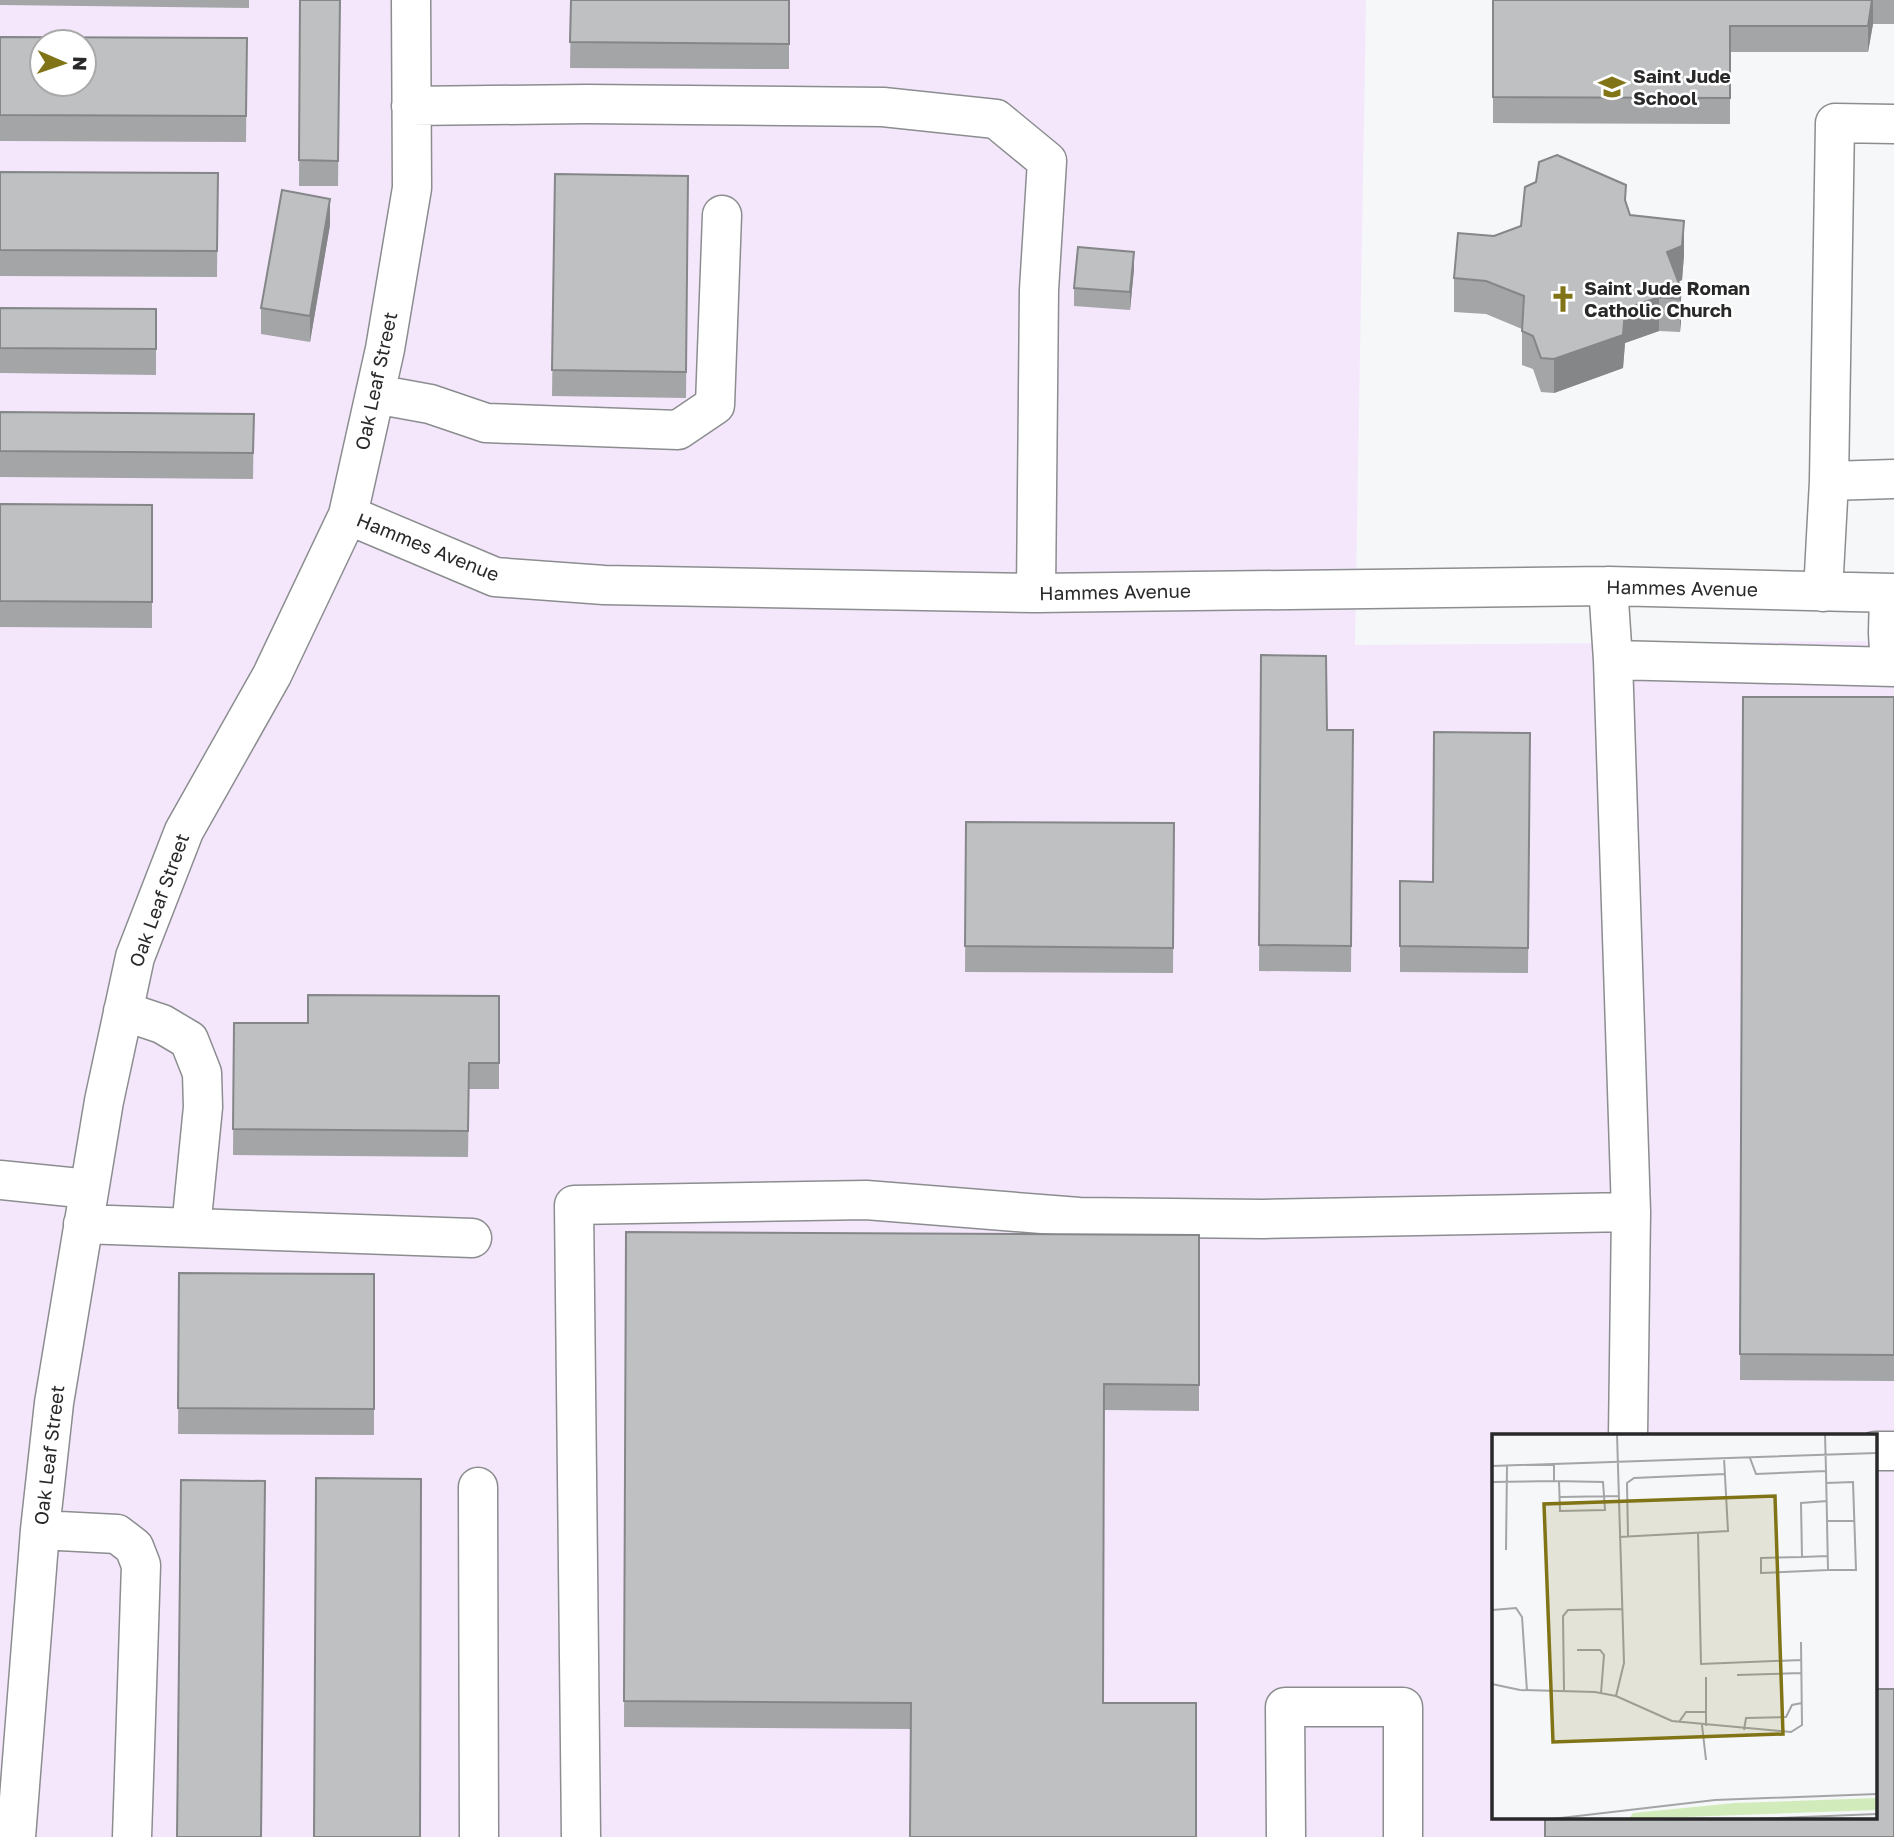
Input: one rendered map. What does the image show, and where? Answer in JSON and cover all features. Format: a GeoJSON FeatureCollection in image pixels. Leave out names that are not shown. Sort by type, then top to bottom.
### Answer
{"type":"FeatureCollection","features":[{"type":"Feature","properties":{"kind":"street","name":"Oak Leaf Street"},"geometry":{"type":"LineString","coordinates":[[16,1837],[40,1530],[54,1403],[104,1101],[123,1011],[135,957],[184,831],[272,675],[348,515],[384,349],[412,187],[411,0]]}},
{"type":"Feature","properties":{"kind":"street"},"geometry":{"type":"LineString","coordinates":[[411,106],[586,104],[883,107],[996,119],[1047,161],[1039,290],[1036,593]]}},
{"type":"Feature","properties":{"kind":"street"},"geometry":{"type":"LineString","coordinates":[[1823,592],[1829,481],[1835,123],[1894,124]]}},
{"type":"Feature","properties":{"kind":"street"},"geometry":{"type":"LineString","coordinates":[[375,394],[430,404],[486,423],[678,430],[715,405],[722,215]]}},
{"type":"Feature","properties":{"kind":"street"},"geometry":{"type":"LineString","coordinates":[[1829,481],[1894,479]]}},
{"type":"Feature","properties":{"kind":"street","name":"Hammes Avenue"},"geometry":{"type":"LineString","coordinates":[[348,515],[495,577],[604,585],[1036,593],[1608,586],[1891,593]]}},
{"type":"Feature","properties":{"kind":"street"},"geometry":{"type":"LineString","coordinates":[[1608,586],[1613,660],[1631,1212],[1628,1434]]}},
{"type":"Feature","properties":{"kind":"street"},"geometry":{"type":"LineString","coordinates":[[1613,660],[1892,667],[1888,633],[1891,593]]}},
{"type":"Feature","properties":{"kind":"street"},"geometry":{"type":"LineString","coordinates":[[123,1011],[162,1024],[189,1040],[202,1073],[202,1107],[191,1228]]}},
{"type":"Feature","properties":{"kind":"street"},"geometry":{"type":"LineString","coordinates":[[0,1180],[86,1207],[191,1228],[472,1238]]}},
{"type":"Feature","properties":{"kind":"street"},"geometry":{"type":"LineString","coordinates":[[581,1837],[574,1205],[866,1200],[1079,1217],[1263,1219],[1631,1212]]}},
{"type":"Feature","properties":{"kind":"street"},"geometry":{"type":"LineString","coordinates":[[1876,1451],[1894,1451]]}},
{"type":"Feature","properties":{"kind":"street"},"geometry":{"type":"LineString","coordinates":[[478,1487],[479,1837]]}},
{"type":"Feature","properties":{"kind":"street"},"geometry":{"type":"LineString","coordinates":[[40,1530],[117,1534],[134,1547],[141,1565],[132,1837]]}},
{"type":"Feature","properties":{"kind":"street"},"geometry":{"type":"LineString","coordinates":[[1286,1837],[1285,1707],[1403,1707],[1403,1837]]}},
{"type":"Feature","properties":{"kind":"shaded area"},"geometry":{"type":"Polygon","coordinates":[[[0,0],[1366,0],[1355,645],[1894,641],[1894,1837],[0,1837],[0,0]]]}},
{"type":"Feature","properties":{"kind":"building"},"geometry":{"type":"Polygon","coordinates":[[[300,0],[340,0],[338,161],[299,160],[300,0]]]}},
{"type":"Feature","properties":{"kind":"building"},"geometry":{"type":"Polygon","coordinates":[[[571,0],[789,0],[789,44],[570,42],[571,0]]]}},
{"type":"Feature","properties":{"kind":"building","name":"Saint Jude School"},"geometry":{"type":"Polygon","coordinates":[[[1493,0],[1872,0],[1868,26],[1730,26],[1730,98],[1493,97],[1493,0]]]}},
{"type":"Feature","properties":{"kind":"building"},"geometry":{"type":"Polygon","coordinates":[[[0,37],[28,37],[28,98],[98,98],[98,37],[247,38],[246,116],[0,115],[0,37]]]}},
{"type":"Feature","properties":{"kind":"building","name":"Saint Jude Roman Catholic Church"},"geometry":{"type":"Polygon","coordinates":[[[1557,155],[1626,185],[1625,200],[1630,215],[1684,221],[1682,246],[1667,252],[1681,289],[1680,299],[1659,297],[1625,309],[1623,335],[1554,359],[1541,358],[1533,336],[1522,331],[1524,296],[1486,281],[1454,278],[1458,233],[1494,236],[1521,226],[1525,187],[1536,182],[1539,162],[1557,155]]]}},
{"type":"Feature","properties":{"kind":"building"},"geometry":{"type":"Polygon","coordinates":[[[0,172],[218,173],[217,251],[0,250],[0,172]]]}},
{"type":"Feature","properties":{"kind":"building"},"geometry":{"type":"Polygon","coordinates":[[[555,174],[688,176],[686,372],[552,370],[555,174]]]}},
{"type":"Feature","properties":{"kind":"building"},"geometry":{"type":"Polygon","coordinates":[[[282,190],[330,199],[310,316],[261,308],[282,190]]]}},
{"type":"Feature","properties":{"kind":"building"},"geometry":{"type":"Polygon","coordinates":[[[1078,247],[1134,252],[1130,292],[1074,288],[1078,247]]]}},
{"type":"Feature","properties":{"kind":"building"},"geometry":{"type":"Polygon","coordinates":[[[0,308],[156,309],[156,349],[0,348],[0,308]]]}},
{"type":"Feature","properties":{"kind":"building"},"geometry":{"type":"Polygon","coordinates":[[[0,412],[254,414],[253,453],[0,451],[0,412]]]}},
{"type":"Feature","properties":{"kind":"building"},"geometry":{"type":"Polygon","coordinates":[[[0,504],[152,505],[152,602],[0,601],[0,504]]]}},
{"type":"Feature","properties":{"kind":"building"},"geometry":{"type":"Polygon","coordinates":[[[1261,655],[1326,656],[1327,730],[1353,730],[1351,946],[1259,945],[1261,655]]]}},
{"type":"Feature","properties":{"kind":"building"},"geometry":{"type":"Polygon","coordinates":[[[1743,697],[1894,697],[1894,1355],[1740,1354],[1743,697]]]}},
{"type":"Feature","properties":{"kind":"building"},"geometry":{"type":"Polygon","coordinates":[[[1434,732],[1530,733],[1528,948],[1400,946],[1400,881],[1433,882],[1434,732]]]}},
{"type":"Feature","properties":{"kind":"building"},"geometry":{"type":"Polygon","coordinates":[[[966,822],[1174,823],[1173,948],[965,946],[966,822]]]}},
{"type":"Feature","properties":{"kind":"building"},"geometry":{"type":"Polygon","coordinates":[[[308,995],[499,996],[499,1063],[469,1063],[468,1131],[233,1129],[234,1023],[308,1023],[308,995]]]}},
{"type":"Feature","properties":{"kind":"building"},"geometry":{"type":"Polygon","coordinates":[[[626,1232],[1199,1235],[1199,1385],[1104,1384],[1103,1703],[1196,1703],[1196,1837],[910,1837],[911,1703],[624,1701],[626,1232]]]}},
{"type":"Feature","properties":{"kind":"building"},"geometry":{"type":"Polygon","coordinates":[[[179,1273],[374,1274],[374,1409],[178,1408],[179,1273]]]}},
{"type":"Feature","properties":{"kind":"building"},"geometry":{"type":"Polygon","coordinates":[[[316,1478],[421,1479],[420,1837],[314,1837],[316,1478]]]}},
{"type":"Feature","properties":{"kind":"building"},"geometry":{"type":"Polygon","coordinates":[[[181,1480],[265,1481],[261,1837],[177,1837],[181,1480]]]}},
{"type":"Feature","properties":{"kind":"building"},"geometry":{"type":"Polygon","coordinates":[[[1876,1689],[1894,1689],[1894,1837],[1545,1837],[1545,1820],[1876,1820],[1876,1689]]]}},
{"type":"Feature","properties":{"kind":"place","name":"Saint Jude School"},"geometry":{"type":"Point","coordinates":[1612,87]}},
{"type":"Feature","properties":{"kind":"place","name":"Saint Jude Roman Catholic Church"},"geometry":{"type":"Point","coordinates":[1563,299]}}]}
